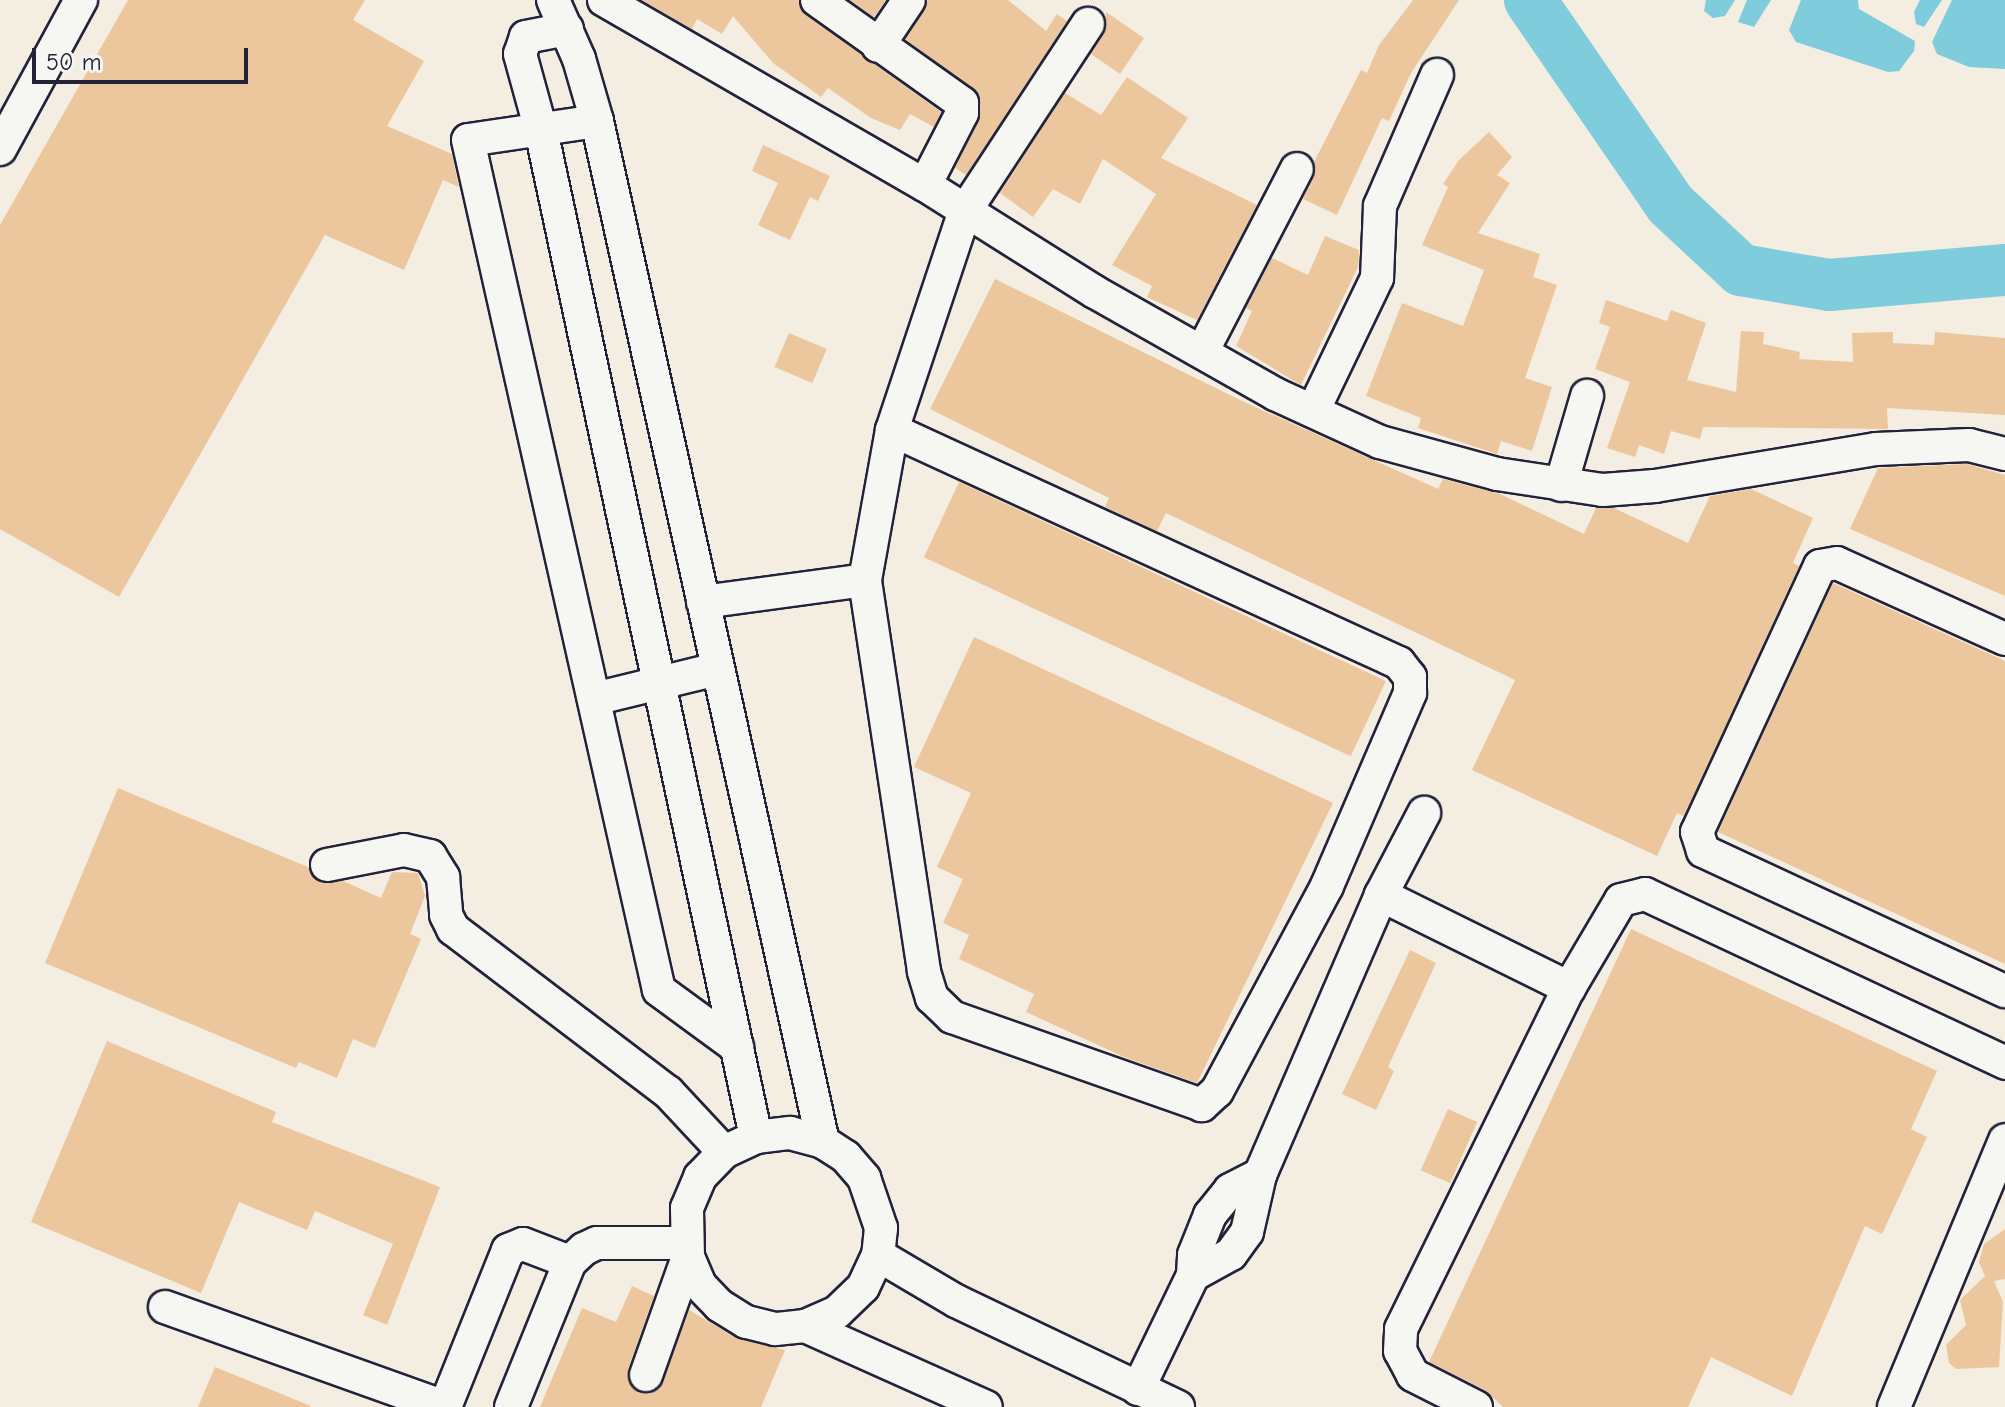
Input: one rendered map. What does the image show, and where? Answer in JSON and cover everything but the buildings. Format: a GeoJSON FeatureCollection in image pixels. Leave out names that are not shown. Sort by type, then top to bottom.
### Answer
{"type":"FeatureCollection","features":[{"type":"Feature","properties":{"kind":"street"},"geometry":{"type":"LineString","coordinates":[[0,149],[81,0]]}},
{"type":"Feature","properties":{"kind":"street"},"geometry":{"type":"LineString","coordinates":[[604,0],[925,185],[1202,352],[1313,411],[1437,460],[1561,485],[1603,490],[1655,486],[1876,449],[1934,444],[2005,454]]}},
{"type":"Feature","properties":{"kind":"street"},"geometry":{"type":"LineString","coordinates":[[817,0],[963,106],[925,185]]}},
{"type":"Feature","properties":{"kind":"street"},"geometry":{"type":"LineString","coordinates":[[878,46],[909,0]]}},
{"type":"Feature","properties":{"kind":"street"},"geometry":{"type":"LineString","coordinates":[[756,1137],[541,130],[520,48],[526,37],[554,9],[597,121],[823,1142]]}},
{"type":"Feature","properties":{"kind":"street"},"geometry":{"type":"LineString","coordinates":[[892,430],[1399,663],[1410,677],[1405,707],[1327,886],[1207,1103],[1194,1105],[952,1017],[932,998],[924,971],[865,580],[892,430],[965,211],[1088,24]]}},
{"type":"Feature","properties":{"kind":"street"},"geometry":{"type":"LineString","coordinates":[[1313,411],[1377,278],[1383,197],[1437,75]]}},
{"type":"Feature","properties":{"kind":"street"},"geometry":{"type":"LineString","coordinates":[[597,121],[468,140],[659,990],[737,1047]]}},
{"type":"Feature","properties":{"kind":"street"},"geometry":{"type":"LineString","coordinates":[[1202,352],[1297,169]]}},
{"type":"Feature","properties":{"kind":"street"},"geometry":{"type":"LineString","coordinates":[[1561,485],[1587,396]]}},
{"type":"Feature","properties":{"kind":"street"},"geometry":{"type":"LineString","coordinates":[[2005,639],[1837,563],[1820,566],[1697,832],[1703,851],[2005,991]]}},
{"type":"Feature","properties":{"kind":"street"},"geometry":{"type":"LineString","coordinates":[[703,602],[865,580]]}},
{"type":"Feature","properties":{"kind":"street"},"geometry":{"type":"LineString","coordinates":[[594,699],[717,669]]}},
{"type":"Feature","properties":{"kind":"street"},"geometry":{"type":"LineString","coordinates":[[1138,1389],[1193,1275],[1241,1243],[1260,1175],[1381,895],[1424,813]]}},
{"type":"Feature","properties":{"kind":"street"},"geometry":{"type":"LineString","coordinates":[[327,865],[404,850],[430,856],[443,877],[446,915],[453,929],[668,1092],[724,1152]]}},
{"type":"Feature","properties":{"kind":"street"},"geometry":{"type":"LineString","coordinates":[[1476,1407],[1413,1375],[1402,1358],[1399,1337],[1569,988],[1613,908],[1628,896],[1645,894],[2005,1063]]}},
{"type":"Feature","properties":{"kind":"street"},"geometry":{"type":"LineString","coordinates":[[1381,895],[1569,988]]}},
{"type":"Feature","properties":{"kind":"street"},"geometry":{"type":"LineString","coordinates":[[646,1375],[686,1250],[687,1208],[700,1177],[724,1152],[756,1137],[790,1133],[823,1142],[846,1157],[876,1201],[881,1228],[878,1255],[863,1287],[846,1304],[805,1326],[775,1329],[746,1322],[710,1296],[686,1250]]}},
{"type":"Feature","properties":{"kind":"street"},"geometry":{"type":"LineString","coordinates":[[1894,1407],[2005,1140]]}},
{"type":"Feature","properties":{"kind":"street"},"geometry":{"type":"LineString","coordinates":[[511,1407],[570,1262],[597,1243],[686,1250]]}},
{"type":"Feature","properties":{"kind":"street"},"geometry":{"type":"LineString","coordinates":[[165,1307],[444,1407],[508,1250],[523,1244],[570,1262]]}},
{"type":"Feature","properties":{"kind":"street"},"geometry":{"type":"LineString","coordinates":[[878,1255],[956,1301],[1178,1407]]}},
{"type":"Feature","properties":{"kind":"street"},"geometry":{"type":"LineString","coordinates":[[805,1326],[986,1407]]}},
{"type":"Feature","properties":{"kind":"water"},"geometry":{"type":"Polygon","coordinates":[[[1706,0],[1735,0],[1725,16],[1713,18],[1704,11],[1706,0]]]}},
{"type":"Feature","properties":{"kind":"water"},"geometry":{"type":"Polygon","coordinates":[[[1747,0],[1771,0],[1754,27],[1738,22],[1747,0]]]}},
{"type":"Feature","properties":{"kind":"water"},"geometry":{"type":"Polygon","coordinates":[[[1801,0],[1858,0],[1859,9],[1915,41],[1914,51],[1899,71],[1888,72],[1796,42],[1789,30],[1801,0]]]}},
{"type":"Feature","properties":{"kind":"water"},"geometry":{"type":"Polygon","coordinates":[[[1920,0],[1942,0],[1924,27],[1916,24],[1914,12],[1920,0]]]}},
{"type":"Feature","properties":{"kind":"water"},"geometry":{"type":"Polygon","coordinates":[[[1952,0],[2005,0],[2005,69],[1969,67],[1937,54],[1932,42],[1952,0]]]}},
{"type":"Feature","properties":{"kind":"waterway"},"geometry":{"type":"LineString","coordinates":[[1530,0],[1670,204],[1741,270],[1829,285],[2005,270]]}}]}
